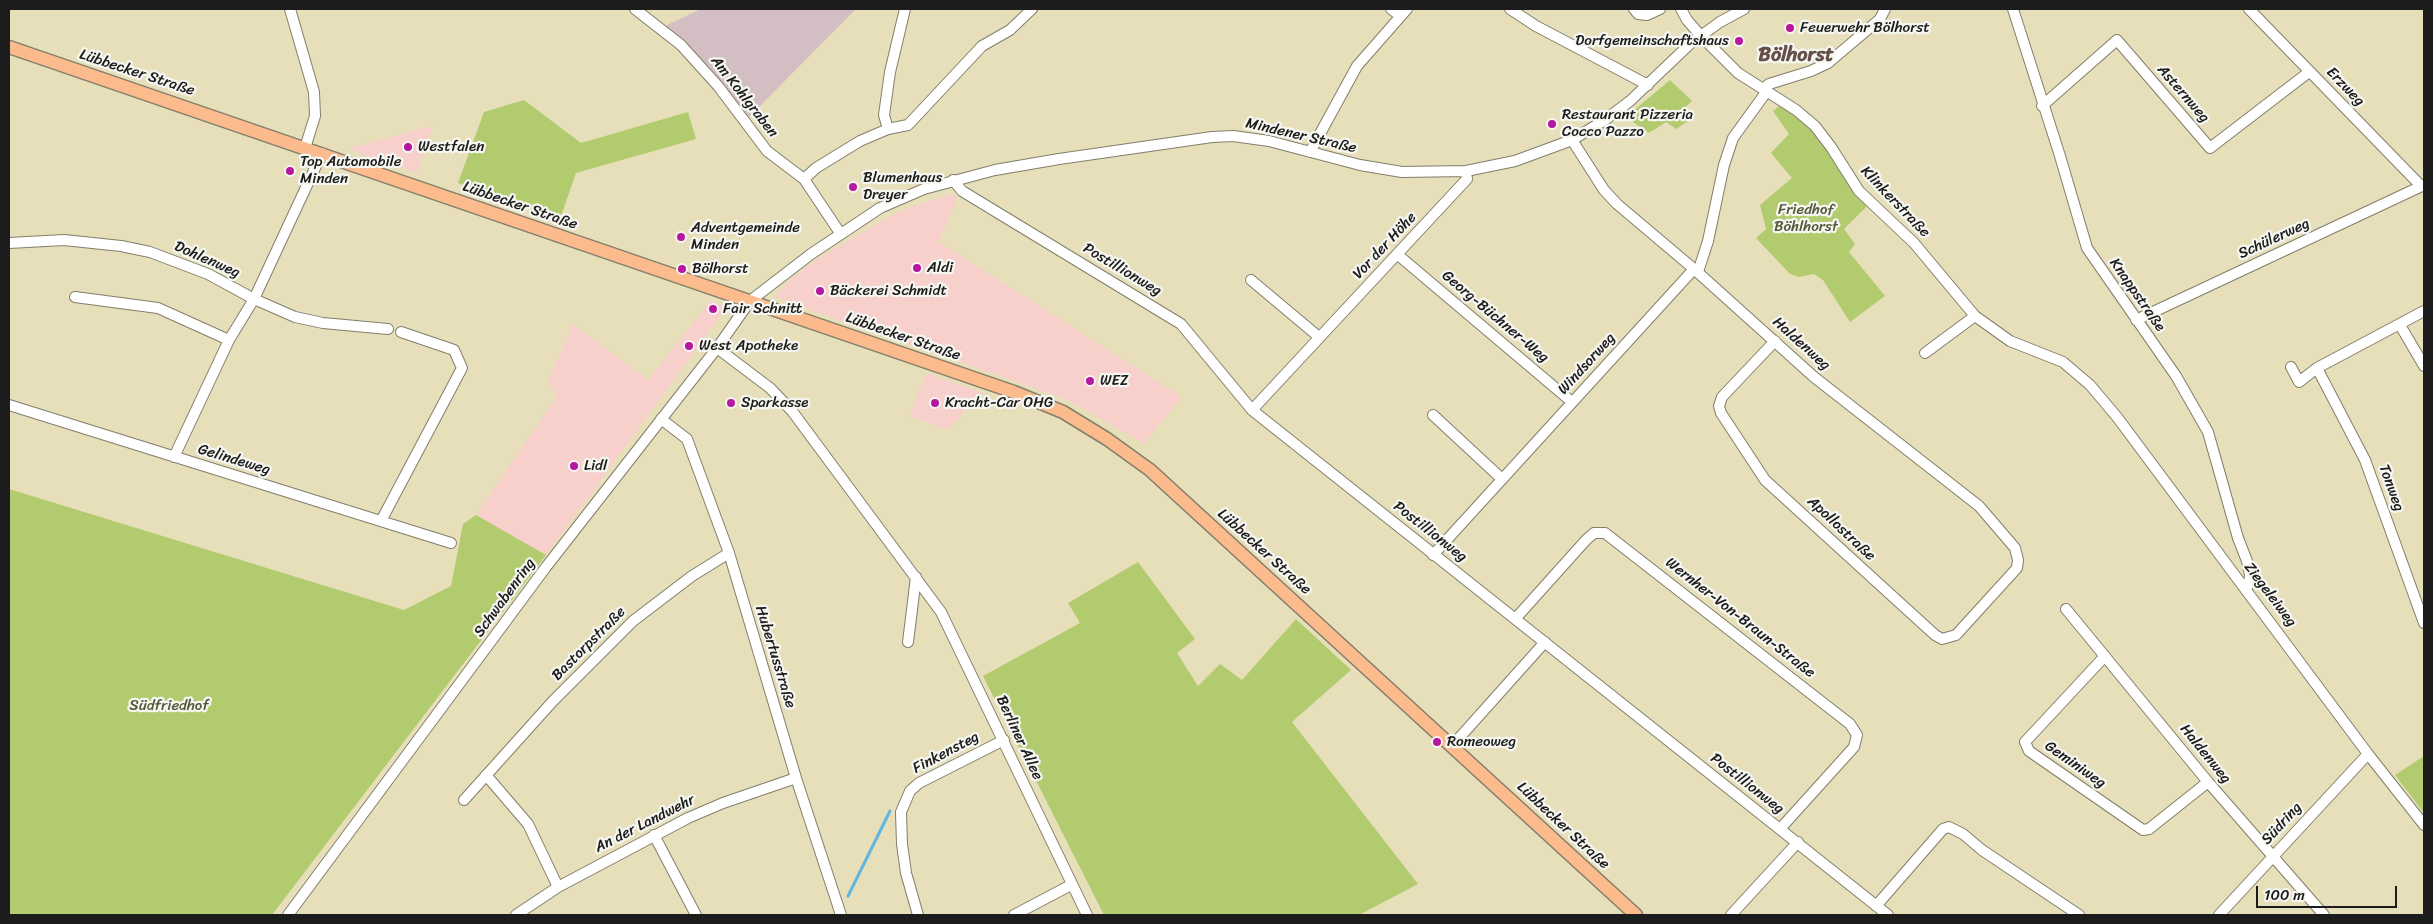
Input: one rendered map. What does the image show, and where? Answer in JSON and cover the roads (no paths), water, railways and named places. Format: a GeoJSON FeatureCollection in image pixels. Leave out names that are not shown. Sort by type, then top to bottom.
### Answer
{"type":"FeatureCollection","features":[{"type":"Feature","properties":{"kind":"main road","name":"Lübbecker Straße"},"geometry":{"type":"LineString","coordinates":[[9,47],[1014,392],[1063,412],[1107,439],[1156,476],[1636,915]]}},
{"type":"Feature","properties":{"kind":"street"},"geometry":{"type":"LineString","coordinates":[[290,9],[314,92],[315,116],[304,148]]}},
{"type":"Feature","properties":{"kind":"street","name":"Am Kohlgraben"},"geometry":{"type":"LineString","coordinates":[[635,9],[681,45],[718,86],[767,151],[804,179],[840,234]]}},
{"type":"Feature","properties":{"kind":"street"},"geometry":{"type":"LineString","coordinates":[[888,129],[884,115],[890,72],[905,9]]}},
{"type":"Feature","properties":{"kind":"street"},"geometry":{"type":"LineString","coordinates":[[804,179],[816,168],[852,146],[888,129],[908,125],[982,46],[1010,30],[1032,9]]}},
{"type":"Feature","properties":{"kind":"street"},"geometry":{"type":"LineString","coordinates":[[1510,9],[1536,26],[1648,85]]}},
{"type":"Feature","properties":{"kind":"street"},"geometry":{"type":"LineString","coordinates":[[1634,9],[1638,14],[1647,15],[1660,9]]}},
{"type":"Feature","properties":{"kind":"street","name":"Klinkerstraße"},"geometry":{"type":"LineString","coordinates":[[1681,9],[1687,20],[1701,36],[1738,73],[1796,110],[1815,126],[1831,146],[1860,191],[1914,243],[1975,316],[2010,341],[2063,362],[2090,385]]}},
{"type":"Feature","properties":{"kind":"street","name":"Mindener Straße"},"geometry":{"type":"LineString","coordinates":[[750,301],[840,234],[880,208],[901,198],[953,180],[1059,159],[1212,137],[1250,138],[1360,165],[1402,172],[1466,171],[1515,162],[1572,140],[1605,120],[1648,85],[1701,36],[1744,9]]}},
{"type":"Feature","properties":{"kind":"street"},"geometry":{"type":"LineString","coordinates":[[1765,90],[1768,84],[1812,71],[1828,63],[1880,19],[1885,9]]}},
{"type":"Feature","properties":{"kind":"street","name":"Knappstraße"},"geometry":{"type":"LineString","coordinates":[[2013,9],[2019,22],[2042,106],[2060,156],[2087,248],[2176,376],[2208,432],[2238,538],[2247,561],[2250,575],[2249,584],[2246,589]]}},
{"type":"Feature","properties":{"kind":"street","name":"Erzweg"},"geometry":{"type":"LineString","coordinates":[[2248,9],[2423,186]]}},
{"type":"Feature","properties":{"kind":"street"},"geometry":{"type":"LineString","coordinates":[[1310,152],[1357,66],[1399,11]]}},
{"type":"Feature","properties":{"kind":"street","name":"Asternweg"},"geometry":{"type":"LineString","coordinates":[[2042,106],[2117,40],[2210,148],[2309,72]]}},
{"type":"Feature","properties":{"kind":"street","name":"Windsorweg"},"geometry":{"type":"LineString","coordinates":[[1434,555],[1572,402],[1696,270],[1708,241],[1721,174],[1733,138],[1765,90]]}},
{"type":"Feature","properties":{"kind":"street","name":"Haldenweg"},"geometry":{"type":"LineString","coordinates":[[1572,140],[1604,190],[1837,395],[1979,506],[2015,548],[2018,560]]}},
{"type":"Feature","properties":{"kind":"street"},"geometry":{"type":"LineString","coordinates":[[174,457],[228,340],[254,299],[322,153]]}},
{"type":"Feature","properties":{"kind":"street","name":"Vor der Höhe"},"geometry":{"type":"LineString","coordinates":[[1252,410],[1467,179],[1466,171]]}},
{"type":"Feature","properties":{"kind":"street","name":"Postillionweg"},"geometry":{"type":"LineString","coordinates":[[953,180],[962,191],[1181,324],[1252,410],[1888,915]]}},
{"type":"Feature","properties":{"kind":"street","name":"Schülerweg"},"geometry":{"type":"LineString","coordinates":[[2136,320],[2423,186]]}},
{"type":"Feature","properties":{"kind":"street","name":"Dohlenweg"},"geometry":{"type":"LineString","coordinates":[[9,243],[64,240],[150,252],[208,274],[254,299],[295,317],[324,323],[388,329]]}},
{"type":"Feature","properties":{"kind":"street","name":"Georg-Büchner-Weg"},"geometry":{"type":"LineString","coordinates":[[1398,255],[1572,402]]}},
{"type":"Feature","properties":{"kind":"street"},"geometry":{"type":"LineString","coordinates":[[1251,280],[1318,337]]}},
{"type":"Feature","properties":{"kind":"street"},"geometry":{"type":"LineString","coordinates":[[75,297],[158,308],[228,340]]}},
{"type":"Feature","properties":{"kind":"street","name":"Schwabenring"},"geometry":{"type":"LineString","coordinates":[[288,915],[546,567],[717,348],[750,301]]}},
{"type":"Feature","properties":{"kind":"street"},"geometry":{"type":"LineString","coordinates":[[2291,367],[2300,382],[2317,368],[2424,311]]}},
{"type":"Feature","properties":{"kind":"street"},"geometry":{"type":"LineString","coordinates":[[1925,353],[1975,316]]}},
{"type":"Feature","properties":{"kind":"street"},"geometry":{"type":"LineString","coordinates":[[2400,325],[2424,366]]}},
{"type":"Feature","properties":{"kind":"street"},"geometry":{"type":"LineString","coordinates":[[381,521],[462,368],[454,350],[400,332]]}},
{"type":"Feature","properties":{"kind":"street","name":"Apollostraße"},"geometry":{"type":"LineString","coordinates":[[1775,341],[1722,397],[1719,406],[1720,413],[1765,480],[1928,628],[1942,639],[1956,635],[2013,573],[2018,560]]}},
{"type":"Feature","properties":{"kind":"street","name":"Berliner Allee"},"geometry":{"type":"LineString","coordinates":[[717,348],[770,388],[792,411],[941,612],[1087,915]]}},
{"type":"Feature","properties":{"kind":"street","name":"Tonweg"},"geometry":{"type":"LineString","coordinates":[[2317,368],[2365,460],[2424,623]]}},
{"type":"Feature","properties":{"kind":"street","name":"Ziegeleiweg"},"geometry":{"type":"LineString","coordinates":[[2090,385],[2117,417],[2368,754],[2424,825]]}},
{"type":"Feature","properties":{"kind":"street","name":"Gelindeweg"},"geometry":{"type":"LineString","coordinates":[[9,405],[450,543]]}},
{"type":"Feature","properties":{"kind":"street"},"geometry":{"type":"LineString","coordinates":[[1433,416],[1502,479]]}},
{"type":"Feature","properties":{"kind":"street","name":"Hubertusstraße"},"geometry":{"type":"LineString","coordinates":[[661,419],[687,439],[729,553],[796,778],[841,915]]}},
{"type":"Feature","properties":{"kind":"street","name":"Wernher-Von-Braun-Straße"},"geometry":{"type":"LineString","coordinates":[[1516,618],[1586,540],[1594,533],[1605,532],[1850,724],[1857,735],[1854,747],[1780,828]]}},
{"type":"Feature","properties":{"kind":"street","name":"Bastorpstraße"},"geometry":{"type":"LineString","coordinates":[[464,800],[552,701],[633,621],[692,576],[729,553]]}},
{"type":"Feature","properties":{"kind":"street"},"geometry":{"type":"LineString","coordinates":[[908,642],[916,577]]}},
{"type":"Feature","properties":{"kind":"street","name":"Haldenweg"},"geometry":{"type":"LineString","coordinates":[[2066,609],[2208,782],[2324,915]]}},
{"type":"Feature","properties":{"kind":"street"},"geometry":{"type":"LineString","coordinates":[[1452,746],[1545,642]]}},
{"type":"Feature","properties":{"kind":"street","name":"Geminiweg"},"geometry":{"type":"LineString","coordinates":[[2105,656],[2025,742],[2029,751],[2143,830],[2149,829],[2208,782]]}},
{"type":"Feature","properties":{"kind":"street","name":"Finkensteg"},"geometry":{"type":"LineString","coordinates":[[918,915],[906,872],[902,844],[901,812],[907,796],[919,783],[1004,740]]}},
{"type":"Feature","properties":{"kind":"street","name":"Südring"},"geometry":{"type":"LineString","coordinates":[[2219,915],[2368,754]]}},
{"type":"Feature","properties":{"kind":"street"},"geometry":{"type":"LineString","coordinates":[[486,775],[528,824],[558,886]]}},
{"type":"Feature","properties":{"kind":"street","name":"An der Landwehr"},"geometry":{"type":"LineString","coordinates":[[516,915],[558,886],[654,835],[723,803],[796,778]]}},
{"type":"Feature","properties":{"kind":"street"},"geometry":{"type":"LineString","coordinates":[[1876,906],[1943,829],[1949,827],[1963,834],[1982,850],[2079,915]]}},
{"type":"Feature","properties":{"kind":"street"},"geometry":{"type":"LineString","coordinates":[[654,835],[696,915]]}},
{"type":"Feature","properties":{"kind":"street"},"geometry":{"type":"LineString","coordinates":[[1731,915],[1798,842]]}},
{"type":"Feature","properties":{"kind":"street"},"geometry":{"type":"LineString","coordinates":[[1014,915],[1072,885]]}},
{"type":"Feature","properties":{"kind":"waterway"},"geometry":{"type":"LineString","coordinates":[[848,896],[890,811]]}},
{"type":"Feature","properties":{"kind":"place","name":"Feuerwehr Bölhorst"},"geometry":{"type":"Point","coordinates":[1790,28]}},
{"type":"Feature","properties":{"kind":"place","name":"Dorfgemeinschaftshaus"},"geometry":{"type":"Point","coordinates":[1739,41]}},
{"type":"Feature","properties":{"kind":"place","name":"Restaurant Pizzeria Cocco Pazzo"},"geometry":{"type":"Point","coordinates":[1552,124]}},
{"type":"Feature","properties":{"kind":"place","name":"Westfalen"},"geometry":{"type":"Point","coordinates":[408,147]}},
{"type":"Feature","properties":{"kind":"place","name":"Top Automobile Minden"},"geometry":{"type":"Point","coordinates":[290,171]}},
{"type":"Feature","properties":{"kind":"place","name":"Blumenhaus Dreyer"},"geometry":{"type":"Point","coordinates":[853,187]}},
{"type":"Feature","properties":{"kind":"place","name":"Adventgemeinde Minden"},"geometry":{"type":"Point","coordinates":[681,237]}},
{"type":"Feature","properties":{"kind":"place","name":"Aldi"},"geometry":{"type":"Point","coordinates":[917,268]}},
{"type":"Feature","properties":{"kind":"place","name":"Bölhorst"},"geometry":{"type":"Point","coordinates":[682,269]}},
{"type":"Feature","properties":{"kind":"place","name":"Bäckerei Schmidt"},"geometry":{"type":"Point","coordinates":[820,291]}},
{"type":"Feature","properties":{"kind":"place","name":"Fair Schnitt"},"geometry":{"type":"Point","coordinates":[713,309]}},
{"type":"Feature","properties":{"kind":"place","name":"West Apotheke"},"geometry":{"type":"Point","coordinates":[689,346]}},
{"type":"Feature","properties":{"kind":"place","name":"WEZ"},"geometry":{"type":"Point","coordinates":[1090,381]}},
{"type":"Feature","properties":{"kind":"place","name":"Sparkasse"},"geometry":{"type":"Point","coordinates":[731,403]}},
{"type":"Feature","properties":{"kind":"place","name":"Kracht-Car OHG"},"geometry":{"type":"Point","coordinates":[935,403]}},
{"type":"Feature","properties":{"kind":"place","name":"Lidl"},"geometry":{"type":"Point","coordinates":[574,466]}},
{"type":"Feature","properties":{"kind":"place","name":"Romeoweg"},"geometry":{"type":"Point","coordinates":[1437,742]}},
{"type":"Feature","properties":{"kind":"district","name":"Bölhorst"},"geometry":{"type":"Point","coordinates":[1796,56]}},
{"type":"Feature","properties":{"kind":"park label","name":"Friedhof Böhlhorst"},"geometry":{"type":"Point","coordinates":[1806,218]}},
{"type":"Feature","properties":{"kind":"park label","name":"Südfriedhof"},"geometry":{"type":"Point","coordinates":[169,706]}}]}
